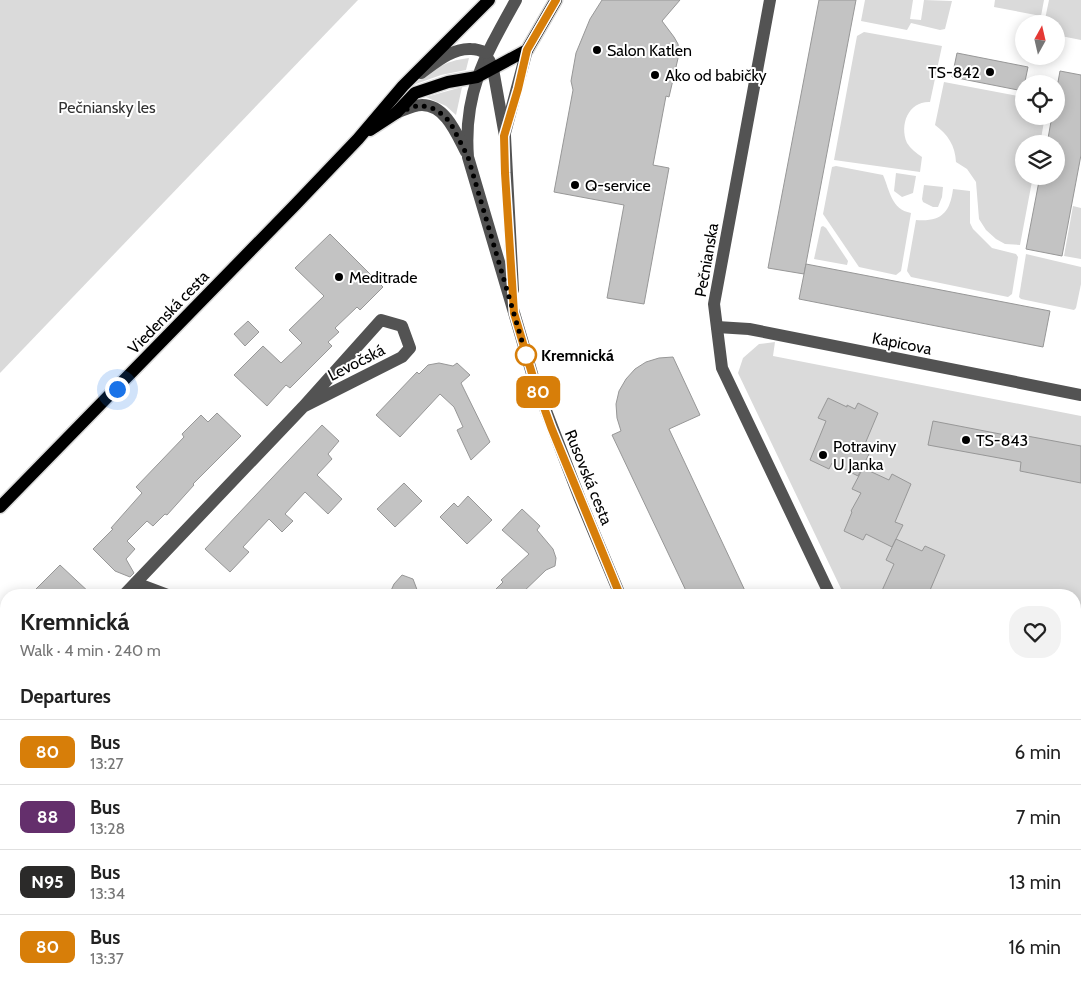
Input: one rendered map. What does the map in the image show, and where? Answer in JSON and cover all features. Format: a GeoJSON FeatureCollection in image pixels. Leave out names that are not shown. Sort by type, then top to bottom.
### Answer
{"type":"FeatureCollection","features":[{"type":"Feature","properties":{"kind":"main road","name":"Viedenská cesta"},"geometry":{"type":"LineString","coordinates":[[0,507],[117,389],[358,139],[407,82],[488,0]]}},
{"type":"Feature","properties":{"kind":"main road"},"geometry":{"type":"LineString","coordinates":[[527,50],[556,0]]}},
{"type":"Feature","properties":{"kind":"main road","name":"Viedenská cesta"},"geometry":{"type":"LineString","coordinates":[[358,139],[396,113],[415,93],[448,82],[477,77],[527,50]]}},
{"type":"Feature","properties":{"kind":"street","name":"Rusovská cesta"},"geometry":{"type":"LineString","coordinates":[[468,157],[467,136],[472,95],[477,77],[486,53],[516,0]]}},
{"type":"Feature","properties":{"kind":"street","name":"Pečnianska"},"geometry":{"type":"LineString","coordinates":[[770,0],[714,304],[722,368],[827,589]]}},
{"type":"Feature","properties":{"kind":"street"},"geometry":{"type":"LineString","coordinates":[[407,82],[446,56],[459,50],[471,48],[486,53]]}},
{"type":"Feature","properties":{"kind":"street","name":"Rusovská cesta"},"geometry":{"type":"LineString","coordinates":[[504,136],[527,50]]}},
{"type":"Feature","properties":{"kind":"street","name":"Rusovská cesta"},"geometry":{"type":"LineString","coordinates":[[486,53],[493,69],[504,136],[514,313]]}},
{"type":"Feature","properties":{"kind":"street","name":"Rusovská cesta"},"geometry":{"type":"LineString","coordinates":[[396,113],[419,105],[437,110],[450,122],[468,157],[533,377],[551,427],[618,589]]}},
{"type":"Feature","properties":{"kind":"street","name":"Levočská"},"geometry":{"type":"LineString","coordinates":[[130,589],[304,407],[380,320],[402,326],[410,348],[402,358],[304,407]]}},
{"type":"Feature","properties":{"kind":"street","name":"Kapicova"},"geometry":{"type":"LineString","coordinates":[[717,327],[749,329],[1081,396]]}},
{"type":"Feature","properties":{"kind":"street"},"geometry":{"type":"LineString","coordinates":[[136,582],[153,589]]}},
{"type":"Feature","properties":{"kind":"green space","name":"Pečniansky les"},"geometry":{"type":"Polygon","coordinates":[[[0,0],[358,0],[0,373],[0,0]]]}},
{"type":"Feature","properties":{"kind":"green space"},"geometry":{"type":"Polygon","coordinates":[[[865,0],[913,0],[910,19],[921,20],[924,0],[952,1],[945,29],[940,30],[911,23],[907,30],[861,21],[865,0]]]}},
{"type":"Feature","properties":{"kind":"green space"},"geometry":{"type":"Polygon","coordinates":[[[995,0],[1044,0],[1041,15],[994,7],[995,0]]]}},
{"type":"Feature","properties":{"kind":"green space"},"geometry":{"type":"Polygon","coordinates":[[[1049,0],[1081,0],[1081,40],[1065,37],[1065,15],[1046,15],[1049,0]]]}},
{"type":"Feature","properties":{"kind":"green space"},"geometry":{"type":"Polygon","coordinates":[[[864,32],[942,46],[930,102],[916,105],[905,121],[904,128],[907,143],[922,157],[920,172],[834,160],[857,36],[864,32]]]}},
{"type":"Feature","properties":{"kind":"green space"},"geometry":{"type":"Polygon","coordinates":[[[469,58],[466,70],[441,75],[413,85],[445,64],[469,58]]]}},
{"type":"Feature","properties":{"kind":"green space"},"geometry":{"type":"Polygon","coordinates":[[[944,82],[1015,95],[1015,125],[1043,125],[1042,135],[1015,135],[1015,185],[1031,185],[1020,245],[1005,244],[986,230],[979,219],[976,182],[967,169],[956,162],[950,141],[935,125],[944,82]]]}},
{"type":"Feature","properties":{"kind":"green space"},"geometry":{"type":"Polygon","coordinates":[[[462,87],[456,115],[446,106],[426,97],[462,87]]]}},
{"type":"Feature","properties":{"kind":"green space"},"geometry":{"type":"Polygon","coordinates":[[[836,166],[883,175],[895,203],[899,208],[911,213],[901,271],[896,275],[859,267],[823,214],[832,167],[836,166]]]}},
{"type":"Feature","properties":{"kind":"green space"},"geometry":{"type":"Polygon","coordinates":[[[896,173],[916,176],[913,193],[902,197],[894,191],[896,173]]]}},
{"type":"Feature","properties":{"kind":"green space"},"geometry":{"type":"Polygon","coordinates":[[[924,185],[943,187],[938,207],[933,207],[923,202],[924,185]]]}},
{"type":"Feature","properties":{"kind":"green space"},"geometry":{"type":"Polygon","coordinates":[[[953,189],[970,191],[970,223],[973,229],[992,248],[1016,254],[1018,257],[1012,294],[1008,297],[911,277],[907,271],[916,220],[932,219],[943,214],[947,210],[953,189]]]}},
{"type":"Feature","properties":{"kind":"green space"},"geometry":{"type":"Polygon","coordinates":[[[1073,206],[1081,208],[1081,259],[1064,256],[1073,206]]]}},
{"type":"Feature","properties":{"kind":"green space"},"geometry":{"type":"Polygon","coordinates":[[[823,226],[848,261],[847,265],[814,259],[821,227],[823,226]]]}},
{"type":"Feature","properties":{"kind":"green space"},"geometry":{"type":"Polygon","coordinates":[[[1026,254],[1081,267],[1081,284],[1074,310],[1019,297],[1026,254]]]}},
{"type":"Feature","properties":{"kind":"green space"},"geometry":{"type":"Polygon","coordinates":[[[775,342],[773,356],[1081,416],[1081,589],[841,589],[738,373],[743,358],[759,344],[775,342]]]}},
{"type":"Feature","properties":{"kind":"building"},"geometry":{"type":"Polygon","coordinates":[[[602,0],[680,0],[662,21],[678,44],[679,54],[669,97],[666,96],[653,165],[669,168],[644,304],[607,298],[624,205],[554,192],[573,90],[571,81],[576,53],[590,19],[602,0]]]}},
{"type":"Feature","properties":{"kind":"building"},"geometry":{"type":"Polygon","coordinates":[[[819,0],[856,0],[804,274],[768,268],[819,0]]]}},
{"type":"Feature","properties":{"kind":"building","name":"TS-842"},"geometry":{"type":"Polygon","coordinates":[[[957,53],[1028,67],[1026,75],[1015,75],[1015,89],[952,77],[957,53]]]}},
{"type":"Feature","properties":{"kind":"building"},"geometry":{"type":"Polygon","coordinates":[[[1060,71],[1081,75],[1081,155],[1062,256],[1026,249],[1038,185],[1065,185],[1065,135],[1049,135],[1050,125],[1065,125],[1065,75],[1059,75],[1060,71]]]}},
{"type":"Feature","properties":{"kind":"building"},"geometry":{"type":"Polygon","coordinates":[[[330,234],[383,287],[360,310],[357,307],[335,328],[339,332],[328,342],[332,346],[290,388],[286,385],[267,406],[234,375],[263,346],[281,363],[302,343],[289,330],[324,296],[295,268],[330,234]]]}},
{"type":"Feature","properties":{"kind":"building"},"geometry":{"type":"Polygon","coordinates":[[[806,264],[1050,311],[1043,347],[799,299],[806,264]]]}},
{"type":"Feature","properties":{"kind":"building"},"geometry":{"type":"Polygon","coordinates":[[[248,321],[259,332],[245,346],[234,334],[248,321]]]}},
{"type":"Feature","properties":{"kind":"building"},"geometry":{"type":"Polygon","coordinates":[[[673,357],[700,415],[669,429],[744,589],[685,589],[612,435],[621,431],[617,418],[616,404],[619,391],[626,379],[635,369],[646,362],[659,358],[673,357]]]}},
{"type":"Feature","properties":{"kind":"building"},"geometry":{"type":"Polygon","coordinates":[[[439,363],[453,366],[457,363],[470,375],[461,383],[490,442],[471,460],[457,430],[463,427],[454,407],[440,394],[400,437],[376,415],[417,372],[419,374],[428,365],[439,363]]]}},
{"type":"Feature","properties":{"kind":"building"},"geometry":{"type":"Polygon","coordinates":[[[828,398],[855,409],[858,403],[878,413],[862,451],[869,454],[858,476],[832,463],[829,469],[810,460],[826,421],[818,418],[828,398]]]}},
{"type":"Feature","properties":{"kind":"building"},"geometry":{"type":"Polygon","coordinates":[[[217,413],[241,436],[193,484],[167,515],[165,514],[153,526],[147,521],[127,541],[135,549],[126,559],[134,573],[130,577],[115,571],[93,549],[113,529],[111,528],[142,493],[136,487],[184,437],[182,434],[201,415],[208,422],[217,413]]]}},
{"type":"Feature","properties":{"kind":"building"},"geometry":{"type":"Polygon","coordinates":[[[933,421],[1026,439],[1027,436],[1081,446],[1081,483],[1020,471],[1021,462],[928,445],[933,421]]]}},
{"type":"Feature","properties":{"kind":"building"},"geometry":{"type":"Polygon","coordinates":[[[322,425],[339,441],[328,454],[332,459],[317,475],[342,499],[328,514],[305,492],[285,514],[293,521],[282,532],[269,519],[243,547],[249,552],[230,572],[205,549],[322,425]]]}},
{"type":"Feature","properties":{"kind":"building"},"geometry":{"type":"Polygon","coordinates":[[[863,468],[889,480],[892,474],[911,484],[895,522],[903,525],[892,547],[866,534],[863,540],[844,531],[851,511],[861,493],[852,489],[863,468]]]}},
{"type":"Feature","properties":{"kind":"building"},"geometry":{"type":"Polygon","coordinates":[[[404,483],[422,501],[395,527],[377,509],[404,483]]]}},
{"type":"Feature","properties":{"kind":"building"},"geometry":{"type":"Polygon","coordinates":[[[468,496],[492,520],[467,544],[440,517],[454,503],[458,507],[468,496]]]}},
{"type":"Feature","properties":{"kind":"building"},"geometry":{"type":"Polygon","coordinates":[[[522,509],[540,526],[537,530],[553,549],[556,558],[555,566],[546,570],[526,589],[496,589],[503,582],[501,580],[529,554],[502,530],[522,509]]]}},
{"type":"Feature","properties":{"kind":"building"},"geometry":{"type":"Polygon","coordinates":[[[896,539],[922,551],[925,546],[945,555],[931,589],[883,589],[894,564],[886,560],[896,539]]]}},
{"type":"Feature","properties":{"kind":"building"},"geometry":{"type":"Polygon","coordinates":[[[60,565],[86,589],[36,589],[60,565]]]}},
{"type":"Feature","properties":{"kind":"building"},"geometry":{"type":"Polygon","coordinates":[[[402,575],[413,579],[417,589],[392,589],[402,575]]]}},
{"type":"Feature","properties":{"kind":"bus line","name":"80"},"geometry":{"type":"LineString","coordinates":[[556,0],[527,50],[504,136],[514,313],[533,377],[551,427],[618,589]]}},
{"type":"Feature","properties":{"kind":"place","name":"Salon Katlen"},"geometry":{"type":"Point","coordinates":[597,50]}},
{"type":"Feature","properties":{"kind":"place","name":"TS-842"},"geometry":{"type":"Point","coordinates":[990,72]}},
{"type":"Feature","properties":{"kind":"place","name":"Ako od babičky"},"geometry":{"type":"Point","coordinates":[655,75]}},
{"type":"Feature","properties":{"kind":"place","name":"Q-service"},"geometry":{"type":"Point","coordinates":[575,185]}},
{"type":"Feature","properties":{"kind":"place","name":"Meditrade"},"geometry":{"type":"Point","coordinates":[339,277]}},
{"type":"Feature","properties":{"kind":"place","name":"Kremnická"},"geometry":{"type":"Point","coordinates":[526,355]}},
{"type":"Feature","properties":{"kind":"place","name":"TS-843"},"geometry":{"type":"Point","coordinates":[966,440]}},
{"type":"Feature","properties":{"kind":"place","name":"Potraviny U Janka"},"geometry":{"type":"Point","coordinates":[823,455]}},
{"type":"Feature","properties":{"kind":"route"},"geometry":{"type":"LineString","coordinates":[[117,389],[358,139],[396,113],[419,105],[437,110],[446,118],[468,157],[526,355]]}}]}
